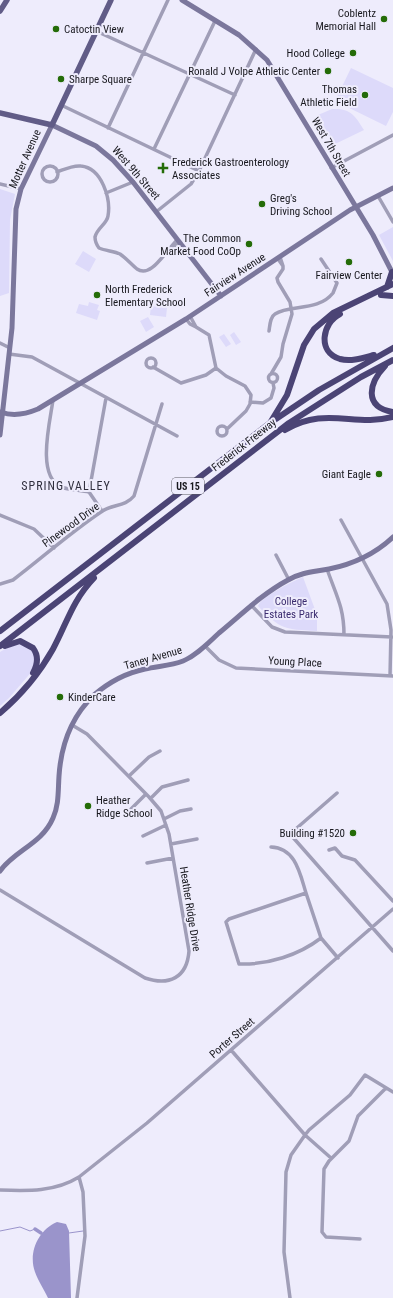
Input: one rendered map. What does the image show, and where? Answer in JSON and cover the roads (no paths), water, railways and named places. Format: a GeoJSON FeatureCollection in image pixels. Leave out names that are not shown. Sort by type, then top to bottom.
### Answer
{"type":"FeatureCollection","features":[{"type":"Feature","properties":{"kind":"highway"},"geometry":{"type":"LineString","coordinates":[[383,353],[359,359],[344,360],[337,358],[331,353],[324,340],[326,328],[335,317],[381,295],[391,287],[393,273]]}},
{"type":"Feature","properties":{"kind":"highway"},"geometry":{"type":"LineString","coordinates":[[270,423],[287,395],[304,345],[314,329],[332,314],[391,287]]}},
{"type":"Feature","properties":{"kind":"highway"},"geometry":{"type":"LineString","coordinates":[[381,295],[393,296]]}},
{"type":"Feature","properties":{"kind":"highway","name":"Frederick Freeway"},"geometry":{"type":"LineString","coordinates":[[0,631],[270,423],[319,390],[393,348]]}},
{"type":"Feature","properties":{"kind":"highway"},"geometry":{"type":"LineString","coordinates":[[391,361],[374,378],[371,391],[374,400],[379,406],[393,412]]}},
{"type":"Feature","properties":{"kind":"highway","name":"Frederick Freeway"},"geometry":{"type":"LineString","coordinates":[[0,646],[262,444],[323,400],[391,361]]}},
{"type":"Feature","properties":{"kind":"highway"},"geometry":{"type":"LineString","coordinates":[[262,444],[294,425],[314,418],[332,417],[372,420],[393,417]]}},
{"type":"Feature","properties":{"kind":"highway"},"geometry":{"type":"LineString","coordinates":[[0,713],[28,686],[46,661],[71,609],[79,596],[107,565]]}},
{"type":"Feature","properties":{"kind":"highway"},"geometry":{"type":"LineString","coordinates":[[0,649],[16,641],[24,642],[33,648],[38,660],[34,672],[0,708]]}},
{"type":"Feature","properties":{"kind":"main road"},"geometry":{"type":"LineString","coordinates":[[0,11],[7,0]]}},
{"type":"Feature","properties":{"kind":"main road","name":"Motter Avenue"},"geometry":{"type":"LineString","coordinates":[[52,125],[111,0]]}},
{"type":"Feature","properties":{"kind":"main road","name":"West 9th Street"},"geometry":{"type":"LineString","coordinates":[[0,114],[52,125]]}},
{"type":"Feature","properties":{"kind":"street"},"geometry":{"type":"LineString","coordinates":[[108,128],[168,0]]}},
{"type":"Feature","properties":{"kind":"street","name":"West 7th Street"},"geometry":{"type":"LineString","coordinates":[[182,0],[239,35],[256,49],[266,60],[290,96],[331,168],[373,235],[393,273]]}},
{"type":"Feature","properties":{"kind":"street"},"geometry":{"type":"LineString","coordinates":[[154,149],[215,21]]}},
{"type":"Feature","properties":{"kind":"street"},"geometry":{"type":"LineString","coordinates":[[96,31],[235,95]]}},
{"type":"Feature","properties":{"kind":"street"},"geometry":{"type":"LineString","coordinates":[[156,212],[191,184],[199,171],[256,49]]}},
{"type":"Feature","properties":{"kind":"street"},"geometry":{"type":"LineString","coordinates":[[61,105],[199,171]]}},
{"type":"Feature","properties":{"kind":"street","name":"West 9th Street"},"geometry":{"type":"LineString","coordinates":[[52,125],[106,153],[132,181],[221,296]]}},
{"type":"Feature","properties":{"kind":"street","name":"Motter Avenue"},"geometry":{"type":"LineString","coordinates":[[0,435],[1,412],[10,348],[14,297],[16,209],[21,189],[52,125]]}},
{"type":"Feature","properties":{"kind":"street"},"geometry":{"type":"LineString","coordinates":[[331,168],[393,135]]}},
{"type":"Feature","properties":{"kind":"street"},"geometry":{"type":"LineString","coordinates":[[48,166],[53,166],[58,172],[57,177],[51,181],[44,179],[42,174],[44,169],[48,166]]}},
{"type":"Feature","properties":{"kind":"street"},"geometry":{"type":"LineString","coordinates":[[58,172],[68,168],[86,167],[99,178],[106,193],[108,216],[96,234],[96,242],[99,248],[119,254],[142,271],[149,270],[178,241]]}},
{"type":"Feature","properties":{"kind":"street"},"geometry":{"type":"LineString","coordinates":[[106,193],[124,187],[126,182],[132,181]]}},
{"type":"Feature","properties":{"kind":"street"},"geometry":{"type":"LineString","coordinates":[[0,184],[21,189]]}},
{"type":"Feature","properties":{"kind":"street","name":"Fairview Avenue"},"geometry":{"type":"LineString","coordinates":[[1,412],[16,415],[26,414],[53,400],[221,296],[355,207],[393,188]]}},
{"type":"Feature","properties":{"kind":"street"},"geometry":{"type":"LineString","coordinates":[[378,196],[393,222]]}},
{"type":"Feature","properties":{"kind":"street"},"geometry":{"type":"LineString","coordinates":[[250,402],[263,403],[271,398],[274,388],[273,383],[269,379],[282,357],[283,344],[291,320],[292,310],[288,298],[277,278],[283,269],[279,258]]}},
{"type":"Feature","properties":{"kind":"street"},"geometry":{"type":"LineString","coordinates":[[269,331],[271,319],[275,314],[311,306],[331,296],[335,291],[337,283],[321,259]]}},
{"type":"Feature","properties":{"kind":"street"},"geometry":{"type":"LineString","coordinates":[[188,317],[196,326],[207,332],[210,337],[216,368],[245,386],[250,393],[250,402],[246,411],[227,429]]}},
{"type":"Feature","properties":{"kind":"street"},"geometry":{"type":"LineString","coordinates":[[0,343],[10,348]]}},
{"type":"Feature","properties":{"kind":"street"},"geometry":{"type":"LineString","coordinates":[[9,354],[32,357],[177,436]]}},
{"type":"Feature","properties":{"kind":"street"},"geometry":{"type":"LineString","coordinates":[[153,367],[181,383],[206,375],[216,368]]}},
{"type":"Feature","properties":{"kind":"street"},"geometry":{"type":"LineString","coordinates":[[271,374],[276,374],[278,376],[277,381],[273,383]]}},
{"type":"Feature","properties":{"kind":"street"},"geometry":{"type":"LineString","coordinates":[[102,511],[89,492],[106,398]]}},
{"type":"Feature","properties":{"kind":"street"},"geometry":{"type":"LineString","coordinates":[[53,400],[46,463],[49,475],[62,487],[89,492]]}},
{"type":"Feature","properties":{"kind":"street","name":"Pinewood Drive"},"geometry":{"type":"LineString","coordinates":[[0,584],[13,580],[102,511],[124,504],[134,496],[162,404]]}},
{"type":"Feature","properties":{"kind":"street"},"geometry":{"type":"LineString","coordinates":[[0,515],[34,529],[54,548]]}},
{"type":"Feature","properties":{"kind":"street"},"geometry":{"type":"LineString","coordinates":[[342,520],[387,604],[392,637],[391,676]]}},
{"type":"Feature","properties":{"kind":"street","name":"Taney Avenue"},"geometry":{"type":"LineString","coordinates":[[0,871],[6,864],[41,837],[53,818],[58,801],[61,754],[72,725],[81,710],[94,695],[114,681],[136,671],[183,661],[205,646],[264,594],[289,580],[311,571],[342,566],[363,558],[379,549],[393,537]]}},
{"type":"Feature","properties":{"kind":"street"},"geometry":{"type":"LineString","coordinates":[[276,555],[289,580]]}},
{"type":"Feature","properties":{"kind":"street"},"geometry":{"type":"LineString","coordinates":[[327,569],[340,602],[344,622],[344,635]]}},
{"type":"Feature","properties":{"kind":"street"},"geometry":{"type":"LineString","coordinates":[[251,604],[272,627],[285,632],[392,637]]}},
{"type":"Feature","properties":{"kind":"street","name":"Young Place"},"geometry":{"type":"LineString","coordinates":[[205,646],[219,660],[236,668],[391,676]]}},
{"type":"Feature","properties":{"kind":"street","name":"Heather Ridge Drive"},"geometry":{"type":"LineString","coordinates":[[0,890],[145,978],[155,982],[168,981],[176,977],[184,970],[189,951],[171,844],[164,819],[151,798],[87,734],[72,725]]}},
{"type":"Feature","properties":{"kind":"street"},"geometry":{"type":"LineString","coordinates":[[129,776],[149,757],[160,751]]}},
{"type":"Feature","properties":{"kind":"street"},"geometry":{"type":"LineString","coordinates":[[151,798],[162,787],[188,780]]}},
{"type":"Feature","properties":{"kind":"street"},"geometry":{"type":"LineString","coordinates":[[130,809],[146,794]]}},
{"type":"Feature","properties":{"kind":"street"},"geometry":{"type":"LineString","coordinates":[[337,794],[290,834],[393,951]]}},
{"type":"Feature","properties":{"kind":"street"},"geometry":{"type":"LineString","coordinates":[[164,819],[180,811],[191,809]]}},
{"type":"Feature","properties":{"kind":"street"},"geometry":{"type":"LineString","coordinates":[[143,836],[166,825]]}},
{"type":"Feature","properties":{"kind":"street"},"geometry":{"type":"LineString","coordinates":[[171,844],[197,839]]}},
{"type":"Feature","properties":{"kind":"street"},"geometry":{"type":"LineString","coordinates":[[271,848],[283,850],[292,857],[321,938],[338,958]]}},
{"type":"Feature","properties":{"kind":"street"},"geometry":{"type":"LineString","coordinates":[[329,850],[335,848],[342,856],[355,860],[393,901]]}},
{"type":"Feature","properties":{"kind":"street"},"geometry":{"type":"LineString","coordinates":[[147,863],[173,858]]}},
{"type":"Feature","properties":{"kind":"street"},"geometry":{"type":"LineString","coordinates":[[306,893],[229,919],[226,925],[239,964],[258,964],[270,961],[303,950],[321,938]]}},
{"type":"Feature","properties":{"kind":"street","name":"Porter Street"},"geometry":{"type":"LineString","coordinates":[[0,1190],[41,1190],[66,1184],[79,1177],[147,1123],[393,909]]}},
{"type":"Feature","properties":{"kind":"street"},"geometry":{"type":"LineString","coordinates":[[232,1050],[305,1135],[331,1158]]}},
{"type":"Feature","properties":{"kind":"street"},"geometry":{"type":"LineString","coordinates":[[290,1298],[284,1252],[286,1172],[291,1155],[305,1135],[350,1095],[365,1075],[393,1092]]}},
{"type":"Feature","properties":{"kind":"street"},"geometry":{"type":"LineString","coordinates":[[360,1239],[326,1237],[322,1232],[323,1172],[331,1158],[349,1141],[358,1116],[386,1088]]}},
{"type":"Feature","properties":{"kind":"street"},"geometry":{"type":"LineString","coordinates":[[77,1298],[85,1236],[83,1192],[79,1177]]}},
{"type":"Feature","properties":{"kind":"waterway"},"geometry":{"type":"LineString","coordinates":[[0,1231],[20,1227],[30,1231],[35,1229]]}},
{"type":"Feature","properties":{"kind":"waterway"},"geometry":{"type":"LineString","coordinates":[[35,1229],[41,1233]]}},
{"type":"Feature","properties":{"kind":"waterway"},"geometry":{"type":"LineString","coordinates":[[69,1233],[83,1231]]}},
{"type":"Feature","properties":{"kind":"place","name":"Coblentz Memorial Hall"},"geometry":{"type":"Point","coordinates":[384,19]}},
{"type":"Feature","properties":{"kind":"place","name":"Catoctin View"},"geometry":{"type":"Point","coordinates":[56,29]}},
{"type":"Feature","properties":{"kind":"place","name":"Hood College"},"geometry":{"type":"Point","coordinates":[353,53]}},
{"type":"Feature","properties":{"kind":"place","name":"Ronald J Volpe Athletic Center"},"geometry":{"type":"Point","coordinates":[328,71]}},
{"type":"Feature","properties":{"kind":"place","name":"Sharpe Square"},"geometry":{"type":"Point","coordinates":[61,79]}},
{"type":"Feature","properties":{"kind":"place","name":"Thomas Athletic Field"},"geometry":{"type":"Point","coordinates":[365,95]}},
{"type":"Feature","properties":{"kind":"place","name":"Frederick Gastroenterology Associates"},"geometry":{"type":"Point","coordinates":[163,168]}},
{"type":"Feature","properties":{"kind":"place","name":"Greg's Driving School"},"geometry":{"type":"Point","coordinates":[262,204]}},
{"type":"Feature","properties":{"kind":"place","name":"The Common Market Food CoOp"},"geometry":{"type":"Point","coordinates":[249,244]}},
{"type":"Feature","properties":{"kind":"place","name":"Fairview Center"},"geometry":{"type":"Point","coordinates":[349,262]}},
{"type":"Feature","properties":{"kind":"place","name":"North Frederick Elementary School"},"geometry":{"type":"Point","coordinates":[97,295]}},
{"type":"Feature","properties":{"kind":"place","name":"Giant Eagle"},"geometry":{"type":"Point","coordinates":[379,474]}},
{"type":"Feature","properties":{"kind":"place","name":"KinderCare"},"geometry":{"type":"Point","coordinates":[60,697]}},
{"type":"Feature","properties":{"kind":"place","name":"Heather Ridge School"},"geometry":{"type":"Point","coordinates":[88,806]}},
{"type":"Feature","properties":{"kind":"place","name":"Building #1520"},"geometry":{"type":"Point","coordinates":[353,833]}},
{"type":"Feature","properties":{"kind":"district","name":"SPRING VALLEY"},"geometry":{"type":"Point","coordinates":[66,486]}},
{"type":"Feature","properties":{"kind":"park label","name":"College Estates Park"},"geometry":{"type":"Point","coordinates":[291,607]}}]}
